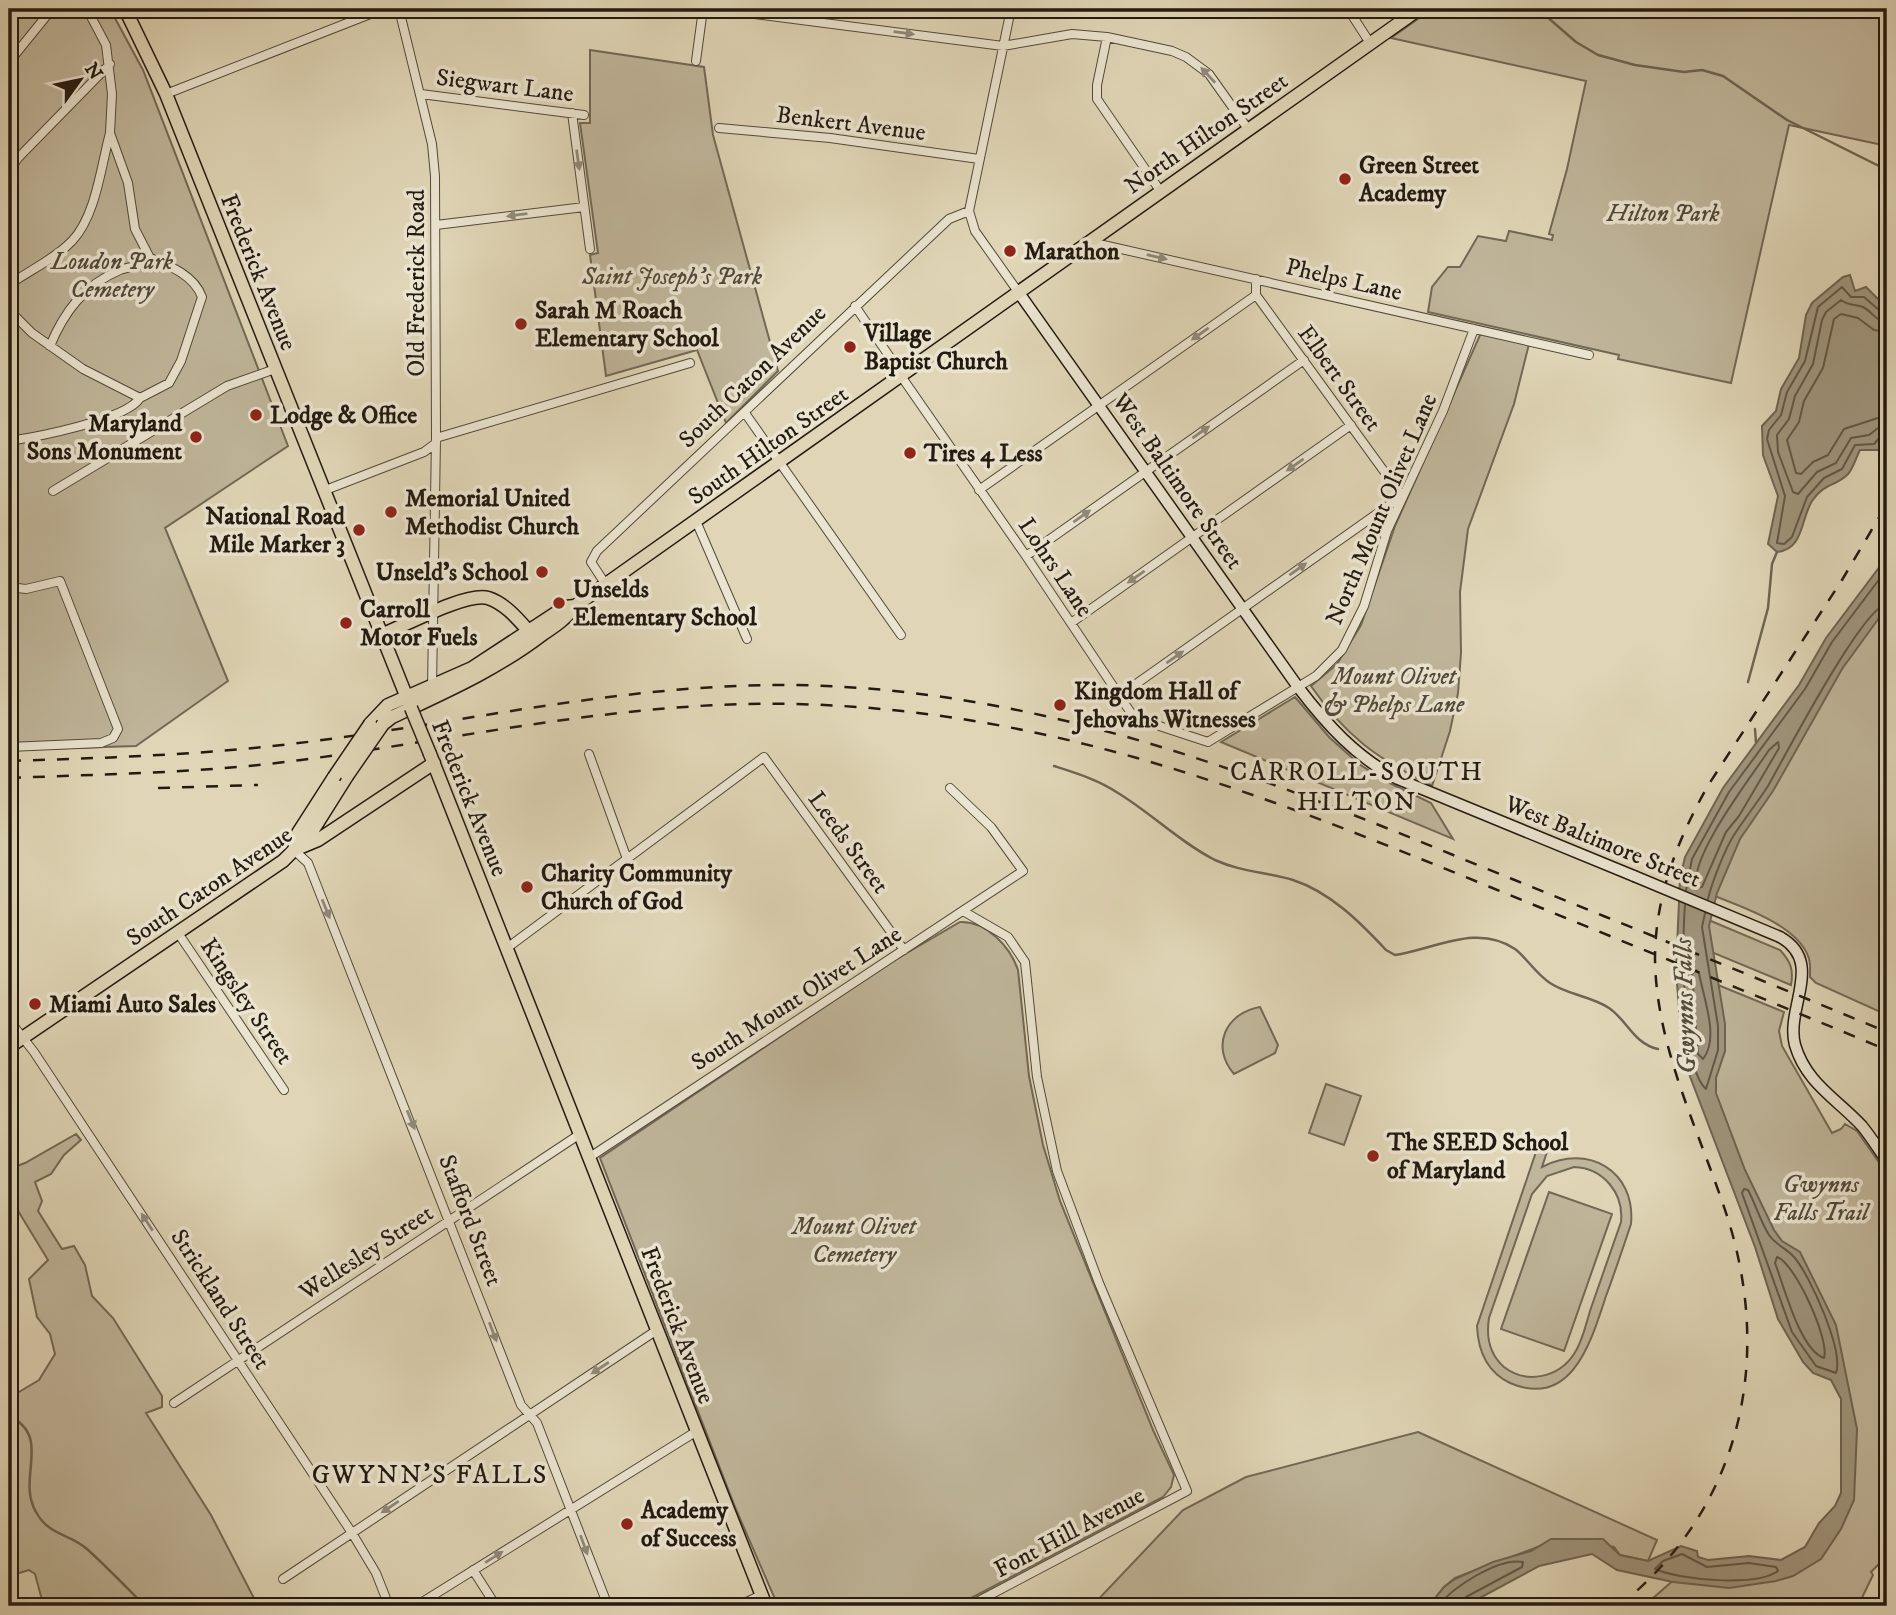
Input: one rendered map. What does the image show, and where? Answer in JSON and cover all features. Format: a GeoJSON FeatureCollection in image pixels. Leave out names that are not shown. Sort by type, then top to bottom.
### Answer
{"type":"FeatureCollection","features":[{"type":"Feature","properties":{"kind":"main road","name":"Frederick Avenue"},"geometry":{"type":"LineString","coordinates":[[125,9],[166,94],[432,758],[764,1601]]}},
{"type":"Feature","properties":{"kind":"main road","name":"North Hilton Street"},"geometry":{"type":"LineString","coordinates":[[1018,293],[1419,9]]}},
{"type":"Feature","properties":{"kind":"main road","name":"South Hilton Street"},"geometry":{"type":"LineString","coordinates":[[295,850],[298,833],[341,777],[388,705],[409,702],[469,683],[532,636],[565,607],[575,606],[606,585],[1018,293]]}},
{"type":"Feature","properties":{"kind":"main road","name":"West Baltimore Street"},"geometry":{"type":"LineString","coordinates":[[1018,293],[1298,687],[1335,733],[1382,771],[1424,791],[1780,937],[1794,948],[1802,966],[1793,1033],[1800,1058],[1815,1083],[1862,1127],[1887,1161]]}},
{"type":"Feature","properties":{"kind":"main road"},"geometry":{"type":"LineString","coordinates":[[381,635],[464,601],[486,598],[508,609],[532,636]]}},
{"type":"Feature","properties":{"kind":"main road","name":"South Hilton Street"},"geometry":{"type":"LineString","coordinates":[[409,702],[532,636]]}},
{"type":"Feature","properties":{"kind":"main road","name":"South Caton Avenue"},"geometry":{"type":"LineString","coordinates":[[9,1047],[283,862],[295,850],[318,840],[432,758]]}},
{"type":"Feature","properties":{"kind":"street"},"geometry":{"type":"LineString","coordinates":[[9,62],[52,9]]}},
{"type":"Feature","properties":{"kind":"street"},"geometry":{"type":"LineString","coordinates":[[9,285],[67,246],[78,234],[92,201],[110,133],[110,64],[106,44],[87,9]]}},
{"type":"Feature","properties":{"kind":"street"},"geometry":{"type":"LineString","coordinates":[[166,94],[383,9]]}},
{"type":"Feature","properties":{"kind":"street","name":"Old Frederick Road"},"geometry":{"type":"LineString","coordinates":[[400,9],[434,160],[436,440],[432,688]]}},
{"type":"Feature","properties":{"kind":"street"},"geometry":{"type":"LineString","coordinates":[[696,61],[703,9]]}},
{"type":"Feature","properties":{"kind":"street"},"geometry":{"type":"LineString","coordinates":[[715,9],[1003,46],[1060,34],[1107,37],[1186,57],[1209,74],[1248,130]]}},
{"type":"Feature","properties":{"kind":"street"},"geometry":{"type":"LineString","coordinates":[[969,211],[1011,9]]}},
{"type":"Feature","properties":{"kind":"street"},"geometry":{"type":"LineString","coordinates":[[1348,9],[1370,43]]}},
{"type":"Feature","properties":{"kind":"street"},"geometry":{"type":"LineString","coordinates":[[1107,37],[1097,85],[1097,99],[1161,192]]}},
{"type":"Feature","properties":{"kind":"street"},"geometry":{"type":"LineString","coordinates":[[9,171],[110,64]]}},
{"type":"Feature","properties":{"kind":"street","name":"Siegwart Lane"},"geometry":{"type":"LineString","coordinates":[[421,93],[584,115]]}},
{"type":"Feature","properties":{"kind":"street"},"geometry":{"type":"LineString","coordinates":[[572,113],[590,250]]}},
{"type":"Feature","properties":{"kind":"street","name":"Benkert Avenue"},"geometry":{"type":"LineString","coordinates":[[719,128],[830,138],[979,159]]}},
{"type":"Feature","properties":{"kind":"street"},"geometry":{"type":"LineString","coordinates":[[9,441],[83,424],[132,406],[140,398],[169,383],[181,361],[201,297],[198,287],[175,267],[150,258],[135,229],[128,183],[110,133]]}},
{"type":"Feature","properties":{"kind":"street"},"geometry":{"type":"LineString","coordinates":[[436,225],[584,207]]}},
{"type":"Feature","properties":{"kind":"street","name":"West Baltimore Street"},"geometry":{"type":"LineString","coordinates":[[969,211],[975,231],[1018,293]]}},
{"type":"Feature","properties":{"kind":"street","name":"South Caton Avenue"},"geometry":{"type":"LineString","coordinates":[[606,585],[593,567],[592,557],[948,219],[969,211]]}},
{"type":"Feature","properties":{"kind":"street","name":"Phelps Lane"},"geometry":{"type":"LineString","coordinates":[[1090,242],[1589,355]]}},
{"type":"Feature","properties":{"kind":"street"},"geometry":{"type":"LineString","coordinates":[[50,346],[66,311],[92,286],[150,258]]}},
{"type":"Feature","properties":{"kind":"street"},"geometry":{"type":"LineString","coordinates":[[979,490],[1256,295],[1256,279]]}},
{"type":"Feature","properties":{"kind":"street","name":"Elbert Street"},"geometry":{"type":"LineString","coordinates":[[1256,295],[1402,496]]}},
{"type":"Feature","properties":{"kind":"street","name":"Lohrs Lane"},"geometry":{"type":"LineString","coordinates":[[855,306],[1136,718],[1208,742],[1298,687]]}},
{"type":"Feature","properties":{"kind":"street"},"geometry":{"type":"LineString","coordinates":[[9,310],[50,346],[83,369],[140,398]]}},
{"type":"Feature","properties":{"kind":"street","name":"North Mount Olivet Lane"},"geometry":{"type":"LineString","coordinates":[[1298,687],[1326,669],[1342,650],[1364,606],[1387,531],[1443,411],[1474,329]]}},
{"type":"Feature","properties":{"kind":"street"},"geometry":{"type":"LineString","coordinates":[[1026,556],[1304,360]]}},
{"type":"Feature","properties":{"kind":"street"},"geometry":{"type":"LineString","coordinates":[[323,491],[424,452],[436,440],[690,363]]}},
{"type":"Feature","properties":{"kind":"street"},"geometry":{"type":"LineString","coordinates":[[53,491],[227,386],[275,369]]}},
{"type":"Feature","properties":{"kind":"street"},"geometry":{"type":"LineString","coordinates":[[746,413],[901,635]]}},
{"type":"Feature","properties":{"kind":"street"},"geometry":{"type":"LineString","coordinates":[[1071,623],[1351,425]]}},
{"type":"Feature","properties":{"kind":"street"},"geometry":{"type":"LineString","coordinates":[[1119,696],[1402,496]]}},
{"type":"Feature","properties":{"kind":"street"},"geometry":{"type":"LineString","coordinates":[[696,521],[747,639]]}},
{"type":"Feature","properties":{"kind":"street"},"geometry":{"type":"LineString","coordinates":[[9,587],[26,589],[60,581],[118,729],[113,738],[101,743],[9,747]]}},
{"type":"Feature","properties":{"kind":"street"},"geometry":{"type":"LineString","coordinates":[[507,948],[627,859],[589,754]]}},
{"type":"Feature","properties":{"kind":"street","name":"Leeds Street"},"geometry":{"type":"LineString","coordinates":[[627,859],[764,757],[904,950]]}},
{"type":"Feature","properties":{"kind":"street","name":"South Mount Olivet Lane"},"geometry":{"type":"LineString","coordinates":[[590,1157],[1023,871],[991,827],[950,788]]}},
{"type":"Feature","properties":{"kind":"street","name":"Stafford Street"},"geometry":{"type":"LineString","coordinates":[[295,850],[308,863],[521,1405],[537,1423],[608,1606]]}},
{"type":"Feature","properties":{"kind":"street","name":"Font Hill Avenue"},"geometry":{"type":"LineString","coordinates":[[963,911],[1008,937],[1025,962],[1037,1077],[1057,1171],[1099,1283],[1187,1491],[969,1606]]}},
{"type":"Feature","properties":{"kind":"street","name":"Kingsley Street"},"geometry":{"type":"LineString","coordinates":[[178,933],[284,1090]]}},
{"type":"Feature","properties":{"kind":"street","name":"Strickland Street"},"geometry":{"type":"LineString","coordinates":[[9,1020],[239,1360],[352,1533],[376,1573],[389,1606]]}},
{"type":"Feature","properties":{"kind":"street","name":"Wellesley Street"},"geometry":{"type":"LineString","coordinates":[[174,1403],[580,1134]]}},
{"type":"Feature","properties":{"kind":"street"},"geometry":{"type":"LineString","coordinates":[[283,1579],[657,1331]]}},
{"type":"Feature","properties":{"kind":"street"},"geometry":{"type":"LineString","coordinates":[[416,1606],[697,1431]]}},
{"type":"Feature","properties":{"kind":"street"},"geometry":{"type":"LineString","coordinates":[[473,1570],[496,1606]]}},
{"type":"Feature","properties":{"kind":"street"},"geometry":{"type":"LineString","coordinates":[[986,1597],[991,1606]]}},
{"type":"Feature","properties":{"kind":"street"},"geometry":{"type":"LineString","coordinates":[[737,1606],[764,1601]]}},
{"type":"Feature","properties":{"kind":"green space","name":"Loudon Park Cemetery"},"geometry":{"type":"Polygon","coordinates":[[[9,9],[110,9],[143,70],[288,446],[165,528],[228,681],[136,746],[9,750],[9,9]]]}},
{"type":"Feature","properties":{"kind":"green space","name":"Hilton Park"},"geometry":{"type":"Polygon","coordinates":[[[1432,9],[1887,9],[1887,146],[1789,125],[1731,383],[1618,359],[1619,355],[1428,312],[1432,287],[1448,267],[1460,267],[1478,236],[1506,241],[1509,231],[1552,240],[1553,235],[1549,234],[1567,169],[1586,81],[1391,38],[1432,9]]]}},
{"type":"Feature","properties":{"kind":"green space","name":"Saint Joseph's Park"},"geometry":{"type":"Polygon","coordinates":[[[590,50],[704,67],[713,135],[778,371],[726,423],[697,350],[606,376],[590,255],[598,253],[580,123],[590,123],[590,50]]]}},
{"type":"Feature","properties":{"kind":"green space","name":"Mount Olivet & Phelps Lane"},"geometry":{"type":"Polygon","coordinates":[[[1480,335],[1529,344],[1514,404],[1468,529],[1460,592],[1461,653],[1458,693],[1450,731],[1432,786],[1364,745],[1337,719],[1311,686],[1337,664],[1361,625],[1395,526],[1480,335]]]}},
{"type":"Feature","properties":{"kind":"green space"},"geometry":{"type":"Polygon","coordinates":[[[1887,574],[1887,1015],[1816,983],[1810,977],[1809,958],[1801,944],[1775,923],[1741,906],[1694,888],[1887,574]]]}},
{"type":"Feature","properties":{"kind":"green space","name":"Mount Olivet & Phelps Lane"},"geometry":{"type":"Polygon","coordinates":[[[1295,697],[1329,737],[1359,764],[1385,781],[1431,803],[1453,839],[1221,742],[1295,697]]]}},
{"type":"Feature","properties":{"kind":"green space"},"geometry":{"type":"Polygon","coordinates":[[[1692,913],[1780,950],[1790,966],[1791,985],[1687,942],[1692,913]]]}},
{"type":"Feature","properties":{"kind":"green space","name":"Mount Olivet Cemetery"},"geometry":{"type":"Polygon","coordinates":[[[960,922],[979,926],[996,937],[1018,970],[1029,1076],[1043,1145],[1060,1201],[1153,1430],[1174,1475],[1171,1487],[1163,1497],[956,1606],[778,1606],[735,1507],[600,1158],[888,964],[960,922]]]}},
{"type":"Feature","properties":{"kind":"green space","name":"Gwynns Falls Trail"},"geometry":{"type":"Polygon","coordinates":[[[1701,978],[1784,1012],[1779,1031],[1782,1046],[1832,1133],[1845,1124],[1857,1131],[1887,1174],[1887,1556],[1871,1572],[1873,1575],[1858,1606],[1644,1606],[1676,1578],[1802,1559],[1848,1491],[1842,1377],[1763,1233],[1715,1120],[1701,978]]]}},
{"type":"Feature","properties":{"kind":"green space"},"geometry":{"type":"Polygon","coordinates":[[[1260,1007],[1278,1045],[1275,1053],[1234,1074],[1223,1053],[1225,1032],[1238,1016],[1260,1007]]]}},
{"type":"Feature","properties":{"kind":"green space"},"geometry":{"type":"Polygon","coordinates":[[[1326,1084],[1361,1096],[1344,1145],[1309,1133],[1326,1084]]]}},
{"type":"Feature","properties":{"kind":"green space"},"geometry":{"type":"Polygon","coordinates":[[[76,1134],[81,1140],[64,1155],[51,1174],[35,1182],[42,1201],[38,1211],[62,1249],[74,1246],[85,1265],[92,1296],[113,1318],[162,1396],[162,1407],[146,1413],[211,1515],[258,1606],[47,1606],[42,1600],[35,1574],[29,1570],[16,1574],[9,1572],[9,1398],[39,1380],[55,1354],[50,1334],[37,1317],[29,1279],[48,1260],[9,1196],[9,1169],[76,1134]]]}},
{"type":"Feature","properties":{"kind":"green space"},"geometry":{"type":"Polygon","coordinates":[[[1537,1149],[1547,1152],[1542,1167],[1559,1160],[1576,1158],[1606,1167],[1617,1176],[1626,1189],[1631,1224],[1594,1331],[1576,1365],[1564,1378],[1550,1387],[1532,1389],[1510,1383],[1495,1373],[1485,1359],[1477,1326],[1537,1149]],[[1574,1167],[1547,1176],[1532,1194],[1489,1318],[1488,1338],[1492,1351],[1504,1367],[1513,1373],[1532,1377],[1551,1373],[1568,1362],[1582,1338],[1621,1222],[1619,1201],[1610,1184],[1584,1168],[1574,1167]]]}},
{"type":"Feature","properties":{"kind":"green space"},"geometry":{"type":"Polygon","coordinates":[[[1549,1192],[1612,1214],[1564,1351],[1501,1329],[1549,1192]]]}},
{"type":"Feature","properties":{"kind":"green space"},"geometry":{"type":"Polygon","coordinates":[[[1418,1432],[1657,1540],[1648,1561],[1620,1555],[1614,1547],[1559,1539],[1455,1578],[1429,1606],[1092,1606],[1183,1510],[1246,1477],[1418,1432]]]}},
{"type":"Feature","properties":{"kind":"water"},"geometry":{"type":"Polygon","coordinates":[[[1850,275],[1855,291],[1866,287],[1887,308],[1889,404],[1884,440],[1878,450],[1860,450],[1847,475],[1816,495],[1797,540],[1786,550],[1777,552],[1768,544],[1778,496],[1763,455],[1762,426],[1776,411],[1781,389],[1799,358],[1806,315],[1812,303],[1843,277],[1850,275]]]}},
{"type":"Feature","properties":{"kind":"water","name":"Gwynns Falls"},"geometry":{"type":"Polygon","coordinates":[[[1887,557],[1887,607],[1842,669],[1773,791],[1740,839],[1717,893],[1709,926],[1725,1024],[1725,1051],[1716,1078],[1716,1093],[1745,1170],[1774,1230],[1782,1241],[1800,1252],[1836,1325],[1857,1429],[1854,1500],[1841,1529],[1821,1559],[1793,1576],[1776,1581],[1729,1588],[1673,1582],[1617,1570],[1592,1554],[1539,1566],[1465,1606],[1429,1606],[1444,1587],[1455,1579],[1493,1562],[1531,1551],[1551,1539],[1603,1539],[1620,1555],[1648,1561],[1681,1546],[1697,1551],[1698,1557],[1708,1560],[1749,1556],[1781,1560],[1805,1547],[1819,1523],[1835,1506],[1841,1493],[1841,1399],[1831,1380],[1813,1373],[1803,1362],[1778,1319],[1755,1247],[1683,1058],[1676,971],[1680,878],[1685,857],[1723,788],[1799,685],[1826,638],[1887,557]]]}},
{"type":"Feature","properties":{"kind":"waterway"},"geometry":{"type":"LineString","coordinates":[[1538,9],[1576,42],[1598,55],[1635,65],[1684,72],[1702,70],[1723,76],[1787,120],[1887,170]]}},
{"type":"Feature","properties":{"kind":"waterway"},"geometry":{"type":"LineString","coordinates":[[1748,682],[1768,608],[1772,564],[1777,552]]}},
{"type":"Feature","properties":{"kind":"waterway"},"geometry":{"type":"LineString","coordinates":[[1755,729],[1756,743]]}},
{"type":"Feature","properties":{"kind":"waterway"},"geometry":{"type":"LineString","coordinates":[[1054,766],[1111,788],[1215,860],[1307,885],[1344,909],[1386,950],[1395,955],[1471,938],[1501,942],[1519,952],[1550,983],[1609,1008],[1637,1037],[1658,1049]]}},
{"type":"Feature","properties":{"kind":"waterway"},"geometry":{"type":"LineString","coordinates":[[9,1416],[22,1425],[29,1435],[32,1447],[31,1499],[41,1520],[87,1549],[145,1606]]}},
{"type":"Feature","properties":{"kind":"railway"},"geometry":{"type":"LineString","coordinates":[[1619,1606],[1662,1566],[1696,1521],[1721,1473],[1738,1423],[1746,1370],[1746,1315],[1739,1260],[1723,1204],[1679,1084],[1662,1022],[1655,959],[1664,890],[1678,846],[1709,784],[1842,580],[1887,504]]}},
{"type":"Feature","properties":{"kind":"railway"},"geometry":{"type":"LineString","coordinates":[[9,761],[150,756],[256,748],[354,736],[542,706],[731,686],[795,685],[886,690],[975,702],[1146,742],[1313,799],[1887,1032]]}},
{"type":"Feature","properties":{"kind":"railway"},"geometry":{"type":"LineString","coordinates":[[9,778],[228,768],[301,760],[609,714],[733,704],[795,704],[889,710],[979,722],[1066,739],[1151,762],[1319,819],[1887,1050]]}},
{"type":"Feature","properties":{"kind":"railway"},"geometry":{"type":"LineString","coordinates":[[158,788],[258,785]]}},
{"type":"Feature","properties":{"kind":"place","name":"Green Street Academy"},"geometry":{"type":"Point","coordinates":[1345,179]}},
{"type":"Feature","properties":{"kind":"place","name":"Marathon"},"geometry":{"type":"Point","coordinates":[1010,251]}},
{"type":"Feature","properties":{"kind":"place","name":"Sarah M Roach Elementary School"},"geometry":{"type":"Point","coordinates":[521,324]}},
{"type":"Feature","properties":{"kind":"place","name":"Village Baptist Church"},"geometry":{"type":"Point","coordinates":[850,347]}},
{"type":"Feature","properties":{"kind":"place","name":"Lodge & Office"},"geometry":{"type":"Point","coordinates":[256,415]}},
{"type":"Feature","properties":{"kind":"place","name":"Maryland Sons Monument"},"geometry":{"type":"Point","coordinates":[196,437]}},
{"type":"Feature","properties":{"kind":"place","name":"Tires 4 Less"},"geometry":{"type":"Point","coordinates":[910,453]}},
{"type":"Feature","properties":{"kind":"place","name":"Memorial United Methodist Church"},"geometry":{"type":"Point","coordinates":[391,512]}},
{"type":"Feature","properties":{"kind":"place","name":"National Road Mile Marker 3"},"geometry":{"type":"Point","coordinates":[359,530]}},
{"type":"Feature","properties":{"kind":"place","name":"Unseld's School"},"geometry":{"type":"Point","coordinates":[542,572]}},
{"type":"Feature","properties":{"kind":"place","name":"Unselds Elementary School"},"geometry":{"type":"Point","coordinates":[559,603]}},
{"type":"Feature","properties":{"kind":"place","name":"Carroll Motor Fuels"},"geometry":{"type":"Point","coordinates":[346,623]}},
{"type":"Feature","properties":{"kind":"place","name":"Kingdom Hall of Jehovahs Witnesses"},"geometry":{"type":"Point","coordinates":[1060,705]}},
{"type":"Feature","properties":{"kind":"place","name":"Charity Community Church of God"},"geometry":{"type":"Point","coordinates":[527,887]}},
{"type":"Feature","properties":{"kind":"place","name":"Miami Auto Sales"},"geometry":{"type":"Point","coordinates":[35,1004]}},
{"type":"Feature","properties":{"kind":"place","name":"The SEED School of Maryland"},"geometry":{"type":"Point","coordinates":[1373,1156]}},
{"type":"Feature","properties":{"kind":"place","name":"Academy of Success"},"geometry":{"type":"Point","coordinates":[627,1524]}},
{"type":"Feature","properties":{"kind":"district","name":"CARROLL-SOUTH HILTON"},"geometry":{"type":"Point","coordinates":[1357,786]}},
{"type":"Feature","properties":{"kind":"district","name":"GWYNN'S FALLS"},"geometry":{"type":"Point","coordinates":[430,1474]}}]}
